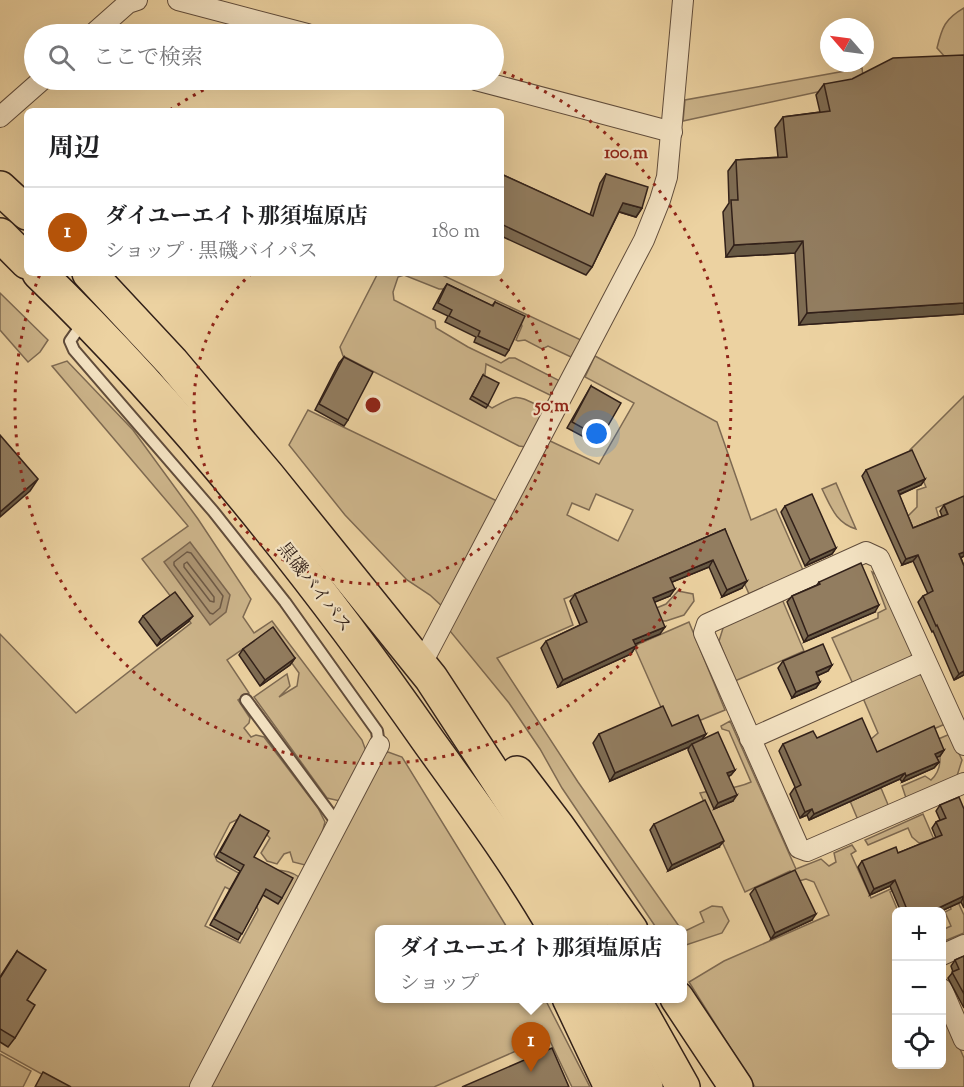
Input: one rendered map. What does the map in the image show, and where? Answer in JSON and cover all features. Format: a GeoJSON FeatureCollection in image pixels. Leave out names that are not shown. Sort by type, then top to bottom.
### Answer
{"type":"FeatureCollection","features":[{"type":"Feature","properties":{"kind":"highway"},"geometry":{"type":"LineString","coordinates":[[0,188],[24,210]]}},
{"type":"Feature","properties":{"kind":"highway"},"geometry":{"type":"LineString","coordinates":[[0,235],[24,259]]}},
{"type":"Feature","properties":{"kind":"highway","name":"黒磯バイパス"},"geometry":{"type":"LineString","coordinates":[[42,276],[86,318],[161,401],[258,514],[343,622],[489,826],[553,925]]}},
{"type":"Feature","properties":{"kind":"highway","name":"黒磯バイパス"},"geometry":{"type":"LineString","coordinates":[[92,276],[172,362],[426,671],[518,811],[589,925]]}},
{"type":"Feature","properties":{"kind":"highway"},"geometry":{"type":"LineString","coordinates":[[426,671],[503,755],[558,827],[627,925]]}},
{"type":"Feature","properties":{"kind":"highway"},"geometry":{"type":"LineString","coordinates":[[435,750],[530,925]]}},
{"type":"Feature","properties":{"kind":"highway"},"geometry":{"type":"LineString","coordinates":[[571,1003],[611,1087]]}},
{"type":"Feature","properties":{"kind":"highway"},"geometry":{"type":"LineString","coordinates":[[598,1003],[646,1087]]}},
{"type":"Feature","properties":{"kind":"highway"},"geometry":{"type":"LineString","coordinates":[[635,1003],[683,1087]]}},
{"type":"Feature","properties":{"kind":"highway"},"geometry":{"type":"LineString","coordinates":[[680,1003],[736,1087]]}},
{"type":"Feature","properties":{"kind":"street"},"geometry":{"type":"LineString","coordinates":[[104,24],[128,3],[137,0]]}},
{"type":"Feature","properties":{"kind":"street"},"geometry":{"type":"LineString","coordinates":[[178,0],[270,24]]}},
{"type":"Feature","properties":{"kind":"street"},"geometry":{"type":"LineString","coordinates":[[426,671],[644,240],[667,177],[683,0]]}},
{"type":"Feature","properties":{"kind":"street"},"geometry":{"type":"LineString","coordinates":[[504,87],[672,132]]}},
{"type":"Feature","properties":{"kind":"street"},"geometry":{"type":"LineString","coordinates":[[0,117],[31,90]]}},
{"type":"Feature","properties":{"kind":"street"},"geometry":{"type":"LineString","coordinates":[[964,746],[879,558],[866,552],[707,624],[704,633],[799,848],[807,851],[964,783]]}},
{"type":"Feature","properties":{"kind":"street"},"geometry":{"type":"LineString","coordinates":[[750,739],[926,661]]}},
{"type":"Feature","properties":{"kind":"street"},"geometry":{"type":"LineString","coordinates":[[200,1087],[379,745]]}},
{"type":"Feature","properties":{"kind":"street"},"geometry":{"type":"LineString","coordinates":[[946,953],[964,945]]}},
{"type":"Feature","properties":{"kind":"street"},"geometry":{"type":"LineString","coordinates":[[946,998],[964,1040]]}},
{"type":"Feature","properties":{"kind":"lane"},"geometry":{"type":"LineString","coordinates":[[86,318],[70,341],[74,350],[180,471],[285,602],[377,731],[379,745]]}},
{"type":"Feature","properties":{"kind":"lane"},"geometry":{"type":"LineString","coordinates":[[246,700],[337,823]]}},
{"type":"Feature","properties":{"kind":"shaded area"},"geometry":{"type":"Polygon","coordinates":[[[964,8],[964,58],[945,57],[937,48],[943,29],[952,16],[964,8]]]}},
{"type":"Feature","properties":{"kind":"shaded area"},"geometry":{"type":"Polygon","coordinates":[[[840,72],[862,72],[863,76],[845,86],[683,121],[685,100],[840,72]]]}},
{"type":"Feature","properties":{"kind":"shaded area"},"geometry":{"type":"Polygon","coordinates":[[[376,276],[401,276],[398,277],[393,292],[394,300],[435,321],[436,328],[501,363],[509,358],[515,358],[560,381],[552,396],[486,364],[477,399],[492,408],[512,398],[522,398],[543,408],[544,414],[526,447],[519,446],[343,356],[340,347],[376,276]]]}},
{"type":"Feature","properties":{"kind":"shaded area"},"geometry":{"type":"Polygon","coordinates":[[[406,276],[444,276],[581,340],[571,357],[548,346],[542,349],[525,340],[518,341],[516,340],[522,326],[520,320],[446,289],[439,289],[406,276]]]}},
{"type":"Feature","properties":{"kind":"shaded area"},"geometry":{"type":"Polygon","coordinates":[[[0,293],[48,340],[40,352],[28,362],[0,330],[0,293]]]}},
{"type":"Feature","properties":{"kind":"shaded area"},"geometry":{"type":"Polygon","coordinates":[[[595,356],[717,422],[751,520],[776,509],[803,570],[749,594],[722,532],[564,599],[573,625],[497,658],[578,782],[678,925],[654,925],[562,788],[540,749],[509,703],[450,631],[465,598],[444,608],[430,595],[407,580],[345,515],[289,445],[308,410],[499,502],[548,440],[599,464],[634,403],[585,377],[595,356]],[[596,494],[589,510],[572,503],[567,515],[618,541],[633,510],[596,494]]]}},
{"type":"Feature","properties":{"kind":"shaded area"},"geometry":{"type":"Polygon","coordinates":[[[67,361],[133,430],[198,519],[251,599],[243,617],[254,633],[272,621],[362,740],[366,751],[340,801],[327,798],[254,697],[287,674],[290,686],[279,697],[297,686],[299,673],[269,631],[227,660],[249,693],[238,700],[250,718],[244,728],[251,737],[256,735],[264,737],[318,808],[325,822],[321,837],[305,865],[293,862],[290,852],[284,854],[277,864],[267,861],[261,853],[270,838],[238,819],[230,823],[214,854],[217,861],[242,875],[278,870],[293,873],[299,877],[191,1087],[65,1087],[0,1051],[0,1042],[9,1028],[10,961],[0,977],[0,634],[76,713],[191,623],[142,559],[188,526],[52,366],[67,361]],[[225,887],[205,926],[240,943],[258,910],[255,902],[225,887]]]}},
{"type":"Feature","properties":{"kind":"shaded area"},"geometry":{"type":"Polygon","coordinates":[[[964,396],[964,496],[936,508],[939,518],[909,531],[905,519],[917,507],[917,490],[926,487],[910,450],[964,396]]]}},
{"type":"Feature","properties":{"kind":"shaded area"},"geometry":{"type":"Polygon","coordinates":[[[836,483],[856,529],[839,518],[831,508],[822,489],[836,483]]]}},
{"type":"Feature","properties":{"kind":"shaded area"},"geometry":{"type":"Polygon","coordinates":[[[872,572],[877,575],[913,653],[907,663],[853,684],[832,638],[878,618],[878,613],[886,609],[872,572]]]}},
{"type":"Feature","properties":{"kind":"shaded area"},"geometry":{"type":"Polygon","coordinates":[[[678,591],[693,594],[694,601],[684,615],[666,621],[625,621],[666,604],[678,591]]]}},
{"type":"Feature","properties":{"kind":"shaded area"},"geometry":{"type":"Polygon","coordinates":[[[782,599],[804,651],[735,681],[719,641],[724,625],[782,599]]]}},
{"type":"Feature","properties":{"kind":"shaded area"},"geometry":{"type":"Polygon","coordinates":[[[689,622],[725,710],[672,732],[634,646],[689,622]]]}},
{"type":"Feature","properties":{"kind":"shaded area"},"geometry":{"type":"Polygon","coordinates":[[[915,672],[924,677],[945,724],[829,775],[878,733],[863,698],[915,672]]]}},
{"type":"Feature","properties":{"kind":"shaded area"},"geometry":{"type":"Polygon","coordinates":[[[730,721],[796,869],[821,859],[829,866],[836,862],[834,853],[852,845],[856,851],[851,854],[871,898],[928,872],[932,840],[919,843],[912,837],[908,828],[868,845],[865,840],[923,814],[946,867],[890,892],[896,907],[892,907],[892,1069],[946,1069],[946,1017],[964,1058],[964,1087],[755,1087],[689,982],[724,961],[829,915],[814,882],[806,879],[795,882],[790,871],[745,892],[700,793],[732,788],[751,782],[729,731],[722,729],[721,726],[730,721]]]}},
{"type":"Feature","properties":{"kind":"shaded area"},"geometry":{"type":"Polygon","coordinates":[[[950,734],[962,760],[957,776],[906,798],[902,786],[925,776],[931,780],[935,776],[940,761],[936,740],[950,734]]]}},
{"type":"Feature","properties":{"kind":"shaded area"},"geometry":{"type":"Polygon","coordinates":[[[388,752],[402,757],[506,925],[375,925],[375,1003],[547,1003],[590,1087],[572,1087],[548,1037],[434,1087],[210,1087],[379,757],[388,752]]]}},
{"type":"Feature","properties":{"kind":"shaded area"},"geometry":{"type":"Polygon","coordinates":[[[881,788],[889,807],[858,820],[850,801],[881,788]]]}},
{"type":"Feature","properties":{"kind":"shaded area"},"geometry":{"type":"Polygon","coordinates":[[[957,900],[964,915],[964,933],[946,940],[946,928],[951,926],[946,914],[946,912],[951,909],[950,904],[957,900]]]}},
{"type":"Feature","properties":{"kind":"shaded area"},"geometry":{"type":"Polygon","coordinates":[[[712,906],[722,907],[729,921],[722,933],[687,945],[687,930],[704,922],[700,912],[712,906]]]}},
{"type":"Feature","properties":{"kind":"shaded area"},"geometry":{"type":"Polygon","coordinates":[[[0,1054],[31,1071],[23,1087],[0,1087],[0,1054]]]}},
{"type":"Feature","properties":{"kind":"water"},"geometry":{"type":"Polygon","coordinates":[[[190,542],[230,595],[226,612],[210,625],[164,562],[190,542]]]}},
{"type":"Feature","properties":{"kind":"building"},"geometry":{"type":"Polygon","coordinates":[[[964,55],[964,303],[807,313],[803,241],[734,245],[731,200],[738,200],[736,160],[787,157],[783,117],[830,111],[824,84],[852,79],[866,72],[874,72],[874,68],[893,58],[964,55]]]}},
{"type":"Feature","properties":{"kind":"building"},"geometry":{"type":"Polygon","coordinates":[[[606,174],[648,187],[642,208],[623,203],[592,267],[504,225],[504,175],[593,216],[606,174]]]}},
{"type":"Feature","properties":{"kind":"building"},"geometry":{"type":"Polygon","coordinates":[[[447,284],[493,306],[495,302],[525,316],[509,350],[478,336],[480,331],[449,316],[452,310],[438,303],[447,284]]]}},
{"type":"Feature","properties":{"kind":"building"},"geometry":{"type":"Polygon","coordinates":[[[344,357],[373,372],[348,420],[319,404],[344,357]]]}},
{"type":"Feature","properties":{"kind":"building"},"geometry":{"type":"Polygon","coordinates":[[[483,375],[499,383],[488,405],[472,396],[483,375]]]}},
{"type":"Feature","properties":{"kind":"building"},"geometry":{"type":"Polygon","coordinates":[[[591,386],[621,403],[601,438],[572,422],[591,386]]]}},
{"type":"Feature","properties":{"kind":"building"},"geometry":{"type":"Polygon","coordinates":[[[0,435],[38,479],[0,512],[0,435]]]}},
{"type":"Feature","properties":{"kind":"building"},"geometry":{"type":"Polygon","coordinates":[[[912,450],[925,479],[898,491],[913,528],[948,514],[944,505],[964,496],[964,552],[959,554],[964,566],[964,671],[959,674],[923,596],[933,591],[918,555],[906,559],[866,470],[912,450]]]}},
{"type":"Feature","properties":{"kind":"building"},"geometry":{"type":"Polygon","coordinates":[[[812,494],[836,548],[810,560],[785,506],[812,494]]]}},
{"type":"Feature","properties":{"kind":"building"},"geometry":{"type":"Polygon","coordinates":[[[725,529],[747,581],[727,590],[713,560],[670,578],[675,589],[653,598],[665,627],[633,640],[636,646],[563,680],[546,641],[587,622],[575,594],[725,529]]]}},
{"type":"Feature","properties":{"kind":"building"},"geometry":{"type":"Polygon","coordinates":[[[861,563],[879,605],[808,636],[792,596],[861,563]]]}},
{"type":"Feature","properties":{"kind":"building"},"geometry":{"type":"Polygon","coordinates":[[[175,592],[193,616],[161,640],[143,616],[175,592]]]}},
{"type":"Feature","properties":{"kind":"building"},"geometry":{"type":"Polygon","coordinates":[[[273,627],[295,658],[265,680],[243,649],[273,627]]]}},
{"type":"Feature","properties":{"kind":"building"},"geometry":{"type":"Polygon","coordinates":[[[823,644],[832,665],[816,672],[820,682],[796,692],[783,661],[823,644]]]}},
{"type":"Feature","properties":{"kind":"building"},"geometry":{"type":"Polygon","coordinates":[[[663,706],[672,726],[698,715],[706,734],[615,773],[599,734],[663,706]]]}},
{"type":"Feature","properties":{"kind":"building"},"geometry":{"type":"Polygon","coordinates":[[[862,718],[877,752],[934,726],[944,750],[935,754],[939,762],[906,776],[905,773],[814,814],[812,809],[805,812],[795,788],[801,785],[783,744],[813,731],[817,738],[862,718]]]}},
{"type":"Feature","properties":{"kind":"building"},"geometry":{"type":"Polygon","coordinates":[[[718,732],[735,770],[727,773],[737,795],[718,803],[692,744],[718,732]]]}},
{"type":"Feature","properties":{"kind":"building"},"geometry":{"type":"Polygon","coordinates":[[[959,797],[964,809],[964,896],[941,907],[906,907],[895,880],[874,889],[862,861],[896,847],[898,853],[942,835],[936,822],[946,818],[940,805],[959,797]]]}},
{"type":"Feature","properties":{"kind":"building"},"geometry":{"type":"Polygon","coordinates":[[[705,800],[724,841],[672,865],[654,824],[705,800]]]}},
{"type":"Feature","properties":{"kind":"building"},"geometry":{"type":"Polygon","coordinates":[[[240,815],[269,831],[254,857],[293,878],[282,898],[266,889],[242,934],[214,919],[244,865],[220,852],[240,815]]]}},
{"type":"Feature","properties":{"kind":"building"},"geometry":{"type":"Polygon","coordinates":[[[795,870],[816,914],[775,933],[755,888],[795,870]]]}},
{"type":"Feature","properties":{"kind":"building"},"geometry":{"type":"Polygon","coordinates":[[[17,951],[46,970],[27,1000],[35,1005],[15,1038],[0,1029],[0,978],[17,951]]]}},
{"type":"Feature","properties":{"kind":"building"},"geometry":{"type":"Polygon","coordinates":[[[964,956],[964,994],[952,972],[959,969],[955,960],[964,956]]]}},
{"type":"Feature","properties":{"kind":"building"},"geometry":{"type":"Polygon","coordinates":[[[552,1048],[569,1087],[462,1087],[552,1048]]]}},
{"type":"Feature","properties":{"kind":"building"},"geometry":{"type":"Polygon","coordinates":[[[43,1072],[71,1087],[35,1087],[43,1072]]]}},
{"type":"Feature","properties":{"kind":"place","name":"ダイユーエイト那須塩原店"},"geometry":{"type":"Point","coordinates":[531,1072]}}]}
